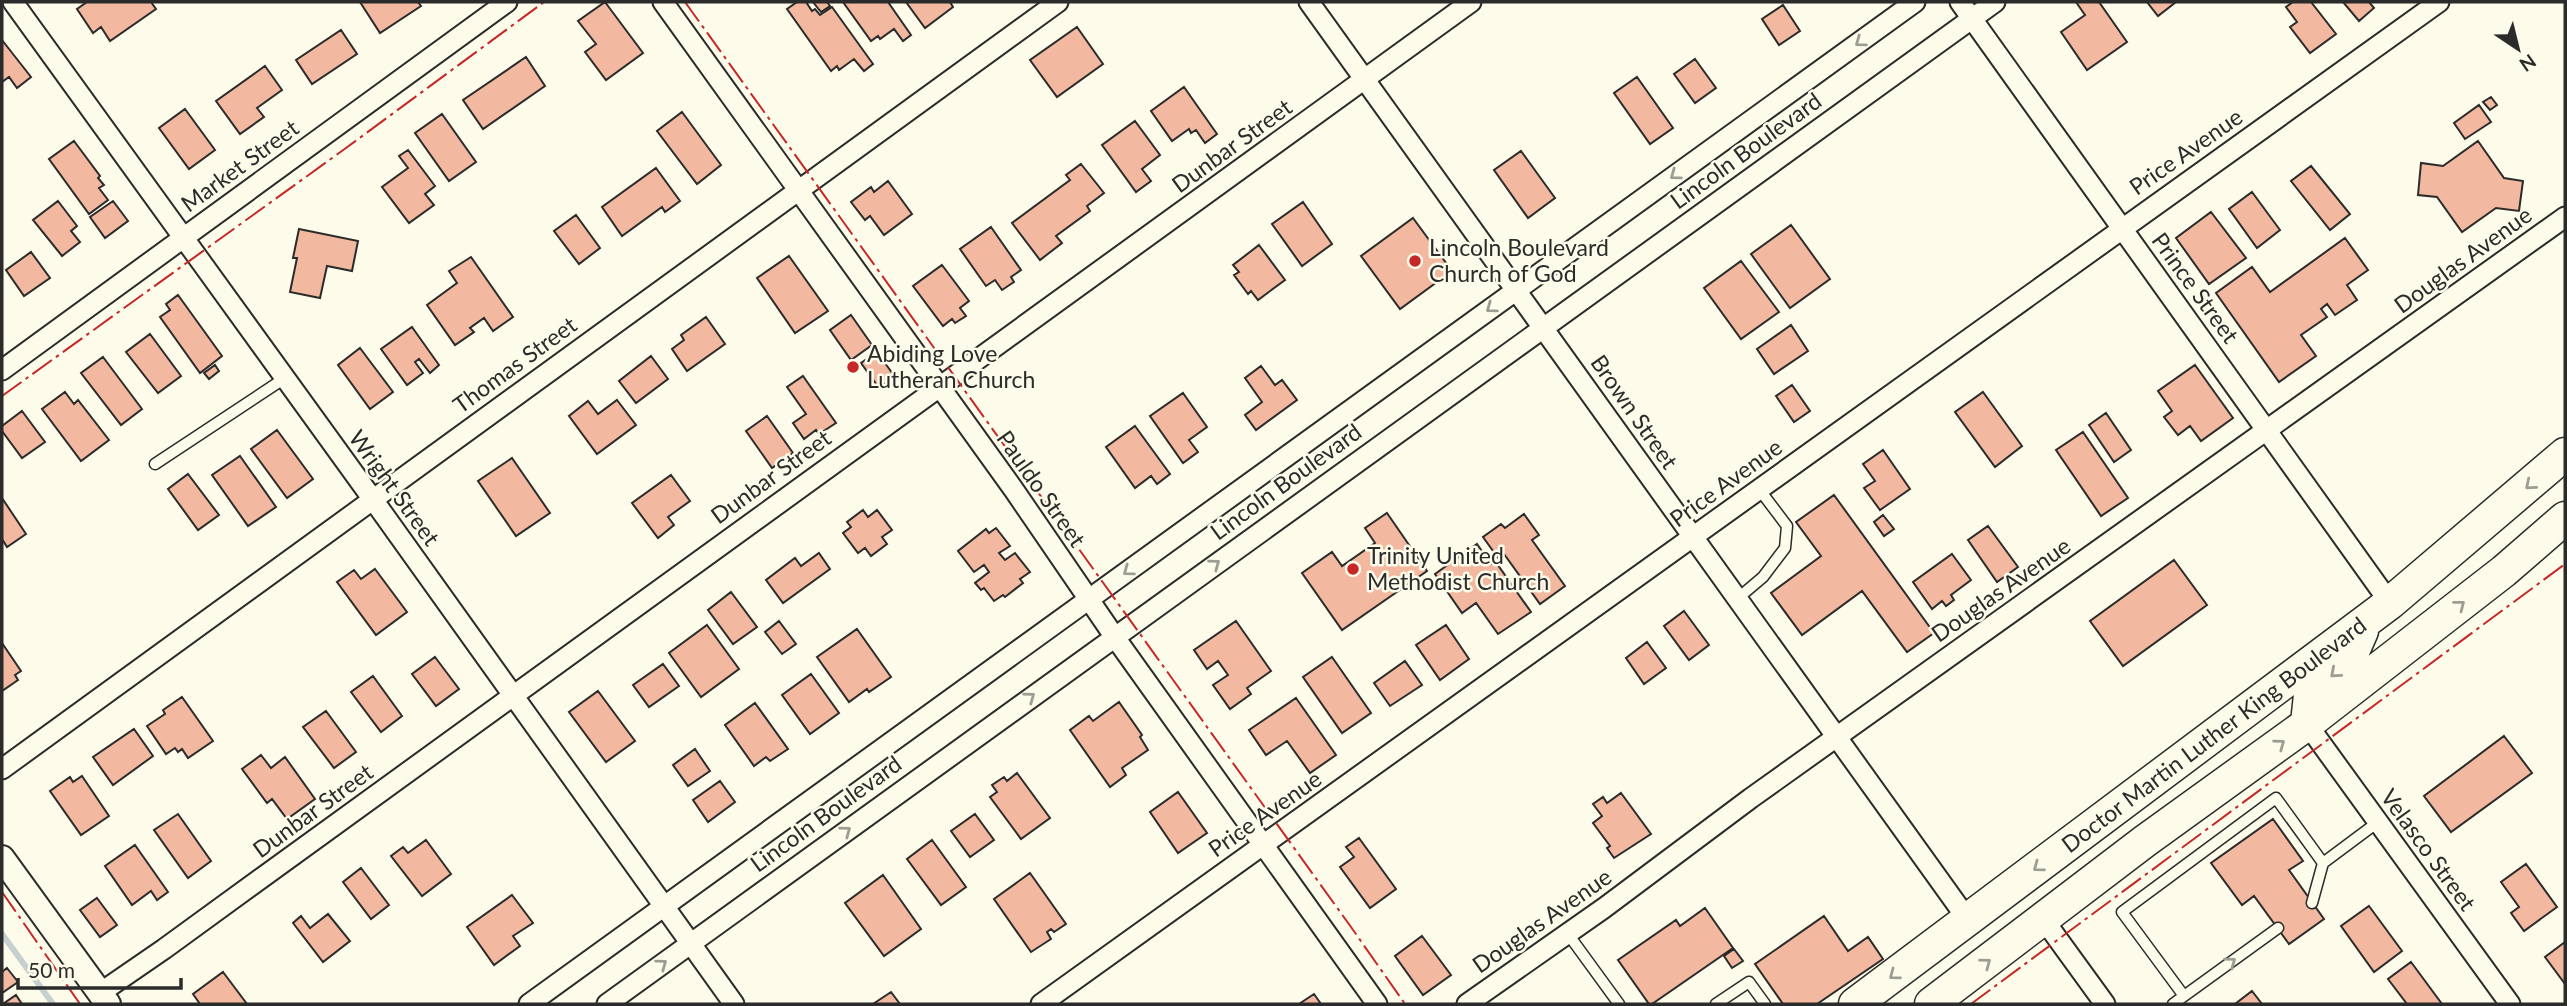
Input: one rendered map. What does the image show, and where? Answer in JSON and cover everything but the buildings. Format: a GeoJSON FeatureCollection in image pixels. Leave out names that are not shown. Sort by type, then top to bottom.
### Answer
{"type":"FeatureCollection","features":[{"type":"Feature","properties":{"kind":"main road","name":"Doctor Martin Luther King Boulevard"},"geometry":{"type":"LineString","coordinates":[[1855,1004],[2379,611],[2565,454]]}},
{"type":"Feature","properties":{"kind":"main road","name":"Doctor Martin Luther King Boulevard"},"geometry":{"type":"LineString","coordinates":[[1931,1004],[2145,841],[2307,724],[2504,571],[2565,518]]}},
{"type":"Feature","properties":{"kind":"main road"},"geometry":{"type":"LineString","coordinates":[[2307,724],[2310,695],[2349,661],[2379,611]]}},
{"type":"Feature","properties":{"kind":"main road"},"geometry":{"type":"LineString","coordinates":[[2145,841],[2153,817],[2236,752],[2241,741],[2242,716]]}},
{"type":"Feature","properties":{"kind":"street","name":"Wright Street"},"geometry":{"type":"LineString","coordinates":[[13,2],[374,500],[734,1004]]}},
{"type":"Feature","properties":{"kind":"street","name":"Market Street"},"geometry":{"type":"LineString","coordinates":[[2,370],[507,2]]}},
{"type":"Feature","properties":{"kind":"street","name":"Pauldo Street"},"geometry":{"type":"LineString","coordinates":[[663,2],[1014,490],[1088,600],[1377,1004]]}},
{"type":"Feature","properties":{"kind":"street","name":"Thomas Street"},"geometry":{"type":"LineString","coordinates":[[2,769],[1058,2]]}},
{"type":"Feature","properties":{"kind":"street","name":"Brown Street"},"geometry":{"type":"LineString","coordinates":[[1309,2],[1968,920]]}},
{"type":"Feature","properties":{"kind":"street","name":"Dunbar Street"},"geometry":{"type":"LineString","coordinates":[[104,998],[164,950],[512,695],[1471,2]]}},
{"type":"Feature","properties":{"kind":"street","name":"Lincoln Boulevard"},"geometry":{"type":"LineString","coordinates":[[529,1004],[1915,2]]}},
{"type":"Feature","properties":{"kind":"street","name":"Prince Street"},"geometry":{"type":"LineString","coordinates":[[1960,2],[2267,431],[2379,611]]}},
{"type":"Feature","properties":{"kind":"street","name":"Lincoln Boulevard"},"geometry":{"type":"LineString","coordinates":[[607,1004],[1995,2]]}},
{"type":"Feature","properties":{"kind":"street","name":"Price Avenue"},"geometry":{"type":"LineString","coordinates":[[1041,1004],[2439,2]]}},
{"type":"Feature","properties":{"kind":"street","name":"Douglas Avenue"},"geometry":{"type":"LineString","coordinates":[[1467,1004],[2565,217]]}},
{"type":"Feature","properties":{"kind":"street","name":"Velasco Street"},"geometry":{"type":"LineString","coordinates":[[2307,724],[2510,1004]]}},
{"type":"Feature","properties":{"kind":"street"},"geometry":{"type":"LineString","coordinates":[[2,858],[104,998]]}},
{"type":"Feature","properties":{"kind":"street"},"geometry":{"type":"LineString","coordinates":[[2044,920],[2105,1004]]}},
{"type":"Feature","properties":{"kind":"lane"},"geometry":{"type":"LineString","coordinates":[[155,464],[285,378]]}},
{"type":"Feature","properties":{"kind":"lane"},"geometry":{"type":"LineString","coordinates":[[1737,598],[1763,577],[1785,548],[1787,526],[1759,489]]}},
{"type":"Feature","properties":{"kind":"lane"},"geometry":{"type":"LineString","coordinates":[[2184,996],[2122,912],[2276,798],[2323,863]]}},
{"type":"Feature","properties":{"kind":"lane"},"geometry":{"type":"LineString","coordinates":[[2312,903],[2323,863],[2378,822]]}},
{"type":"Feature","properties":{"kind":"lane"},"geometry":{"type":"LineString","coordinates":[[2173,1004],[2278,928]]}},
{"type":"Feature","properties":{"kind":"lane"},"geometry":{"type":"LineString","coordinates":[[1568,933],[1619,1004]]}},
{"type":"Feature","properties":{"kind":"lane"},"geometry":{"type":"LineString","coordinates":[[1716,1004],[1749,982],[1765,1004]]}},
{"type":"Feature","properties":{"kind":"waterway"},"geometry":{"type":"LineString","coordinates":[[2,934],[53,1004]]}},
{"type":"Feature","properties":{"kind":"power"},"geometry":{"type":"LineString","coordinates":[[2,396],[544,2]]}},
{"type":"Feature","properties":{"kind":"power"},"geometry":{"type":"LineString","coordinates":[[685,2],[1405,1004]]}},
{"type":"Feature","properties":{"kind":"power"},"geometry":{"type":"LineString","coordinates":[[1971,1004],[2565,564]]}},
{"type":"Feature","properties":{"kind":"power"},"geometry":{"type":"LineString","coordinates":[[2,892],[80,1004]]}},
{"type":"Feature","properties":{"kind":"place","name":"Lincoln Boulevard Church of God"},"geometry":{"type":"Point","coordinates":[1415,261]}},
{"type":"Feature","properties":{"kind":"place","name":"Abiding Love Lutheran Church"},"geometry":{"type":"Point","coordinates":[853,367]}},
{"type":"Feature","properties":{"kind":"place","name":"Trinity United Methodist Church"},"geometry":{"type":"Point","coordinates":[1353,569]}}]}
